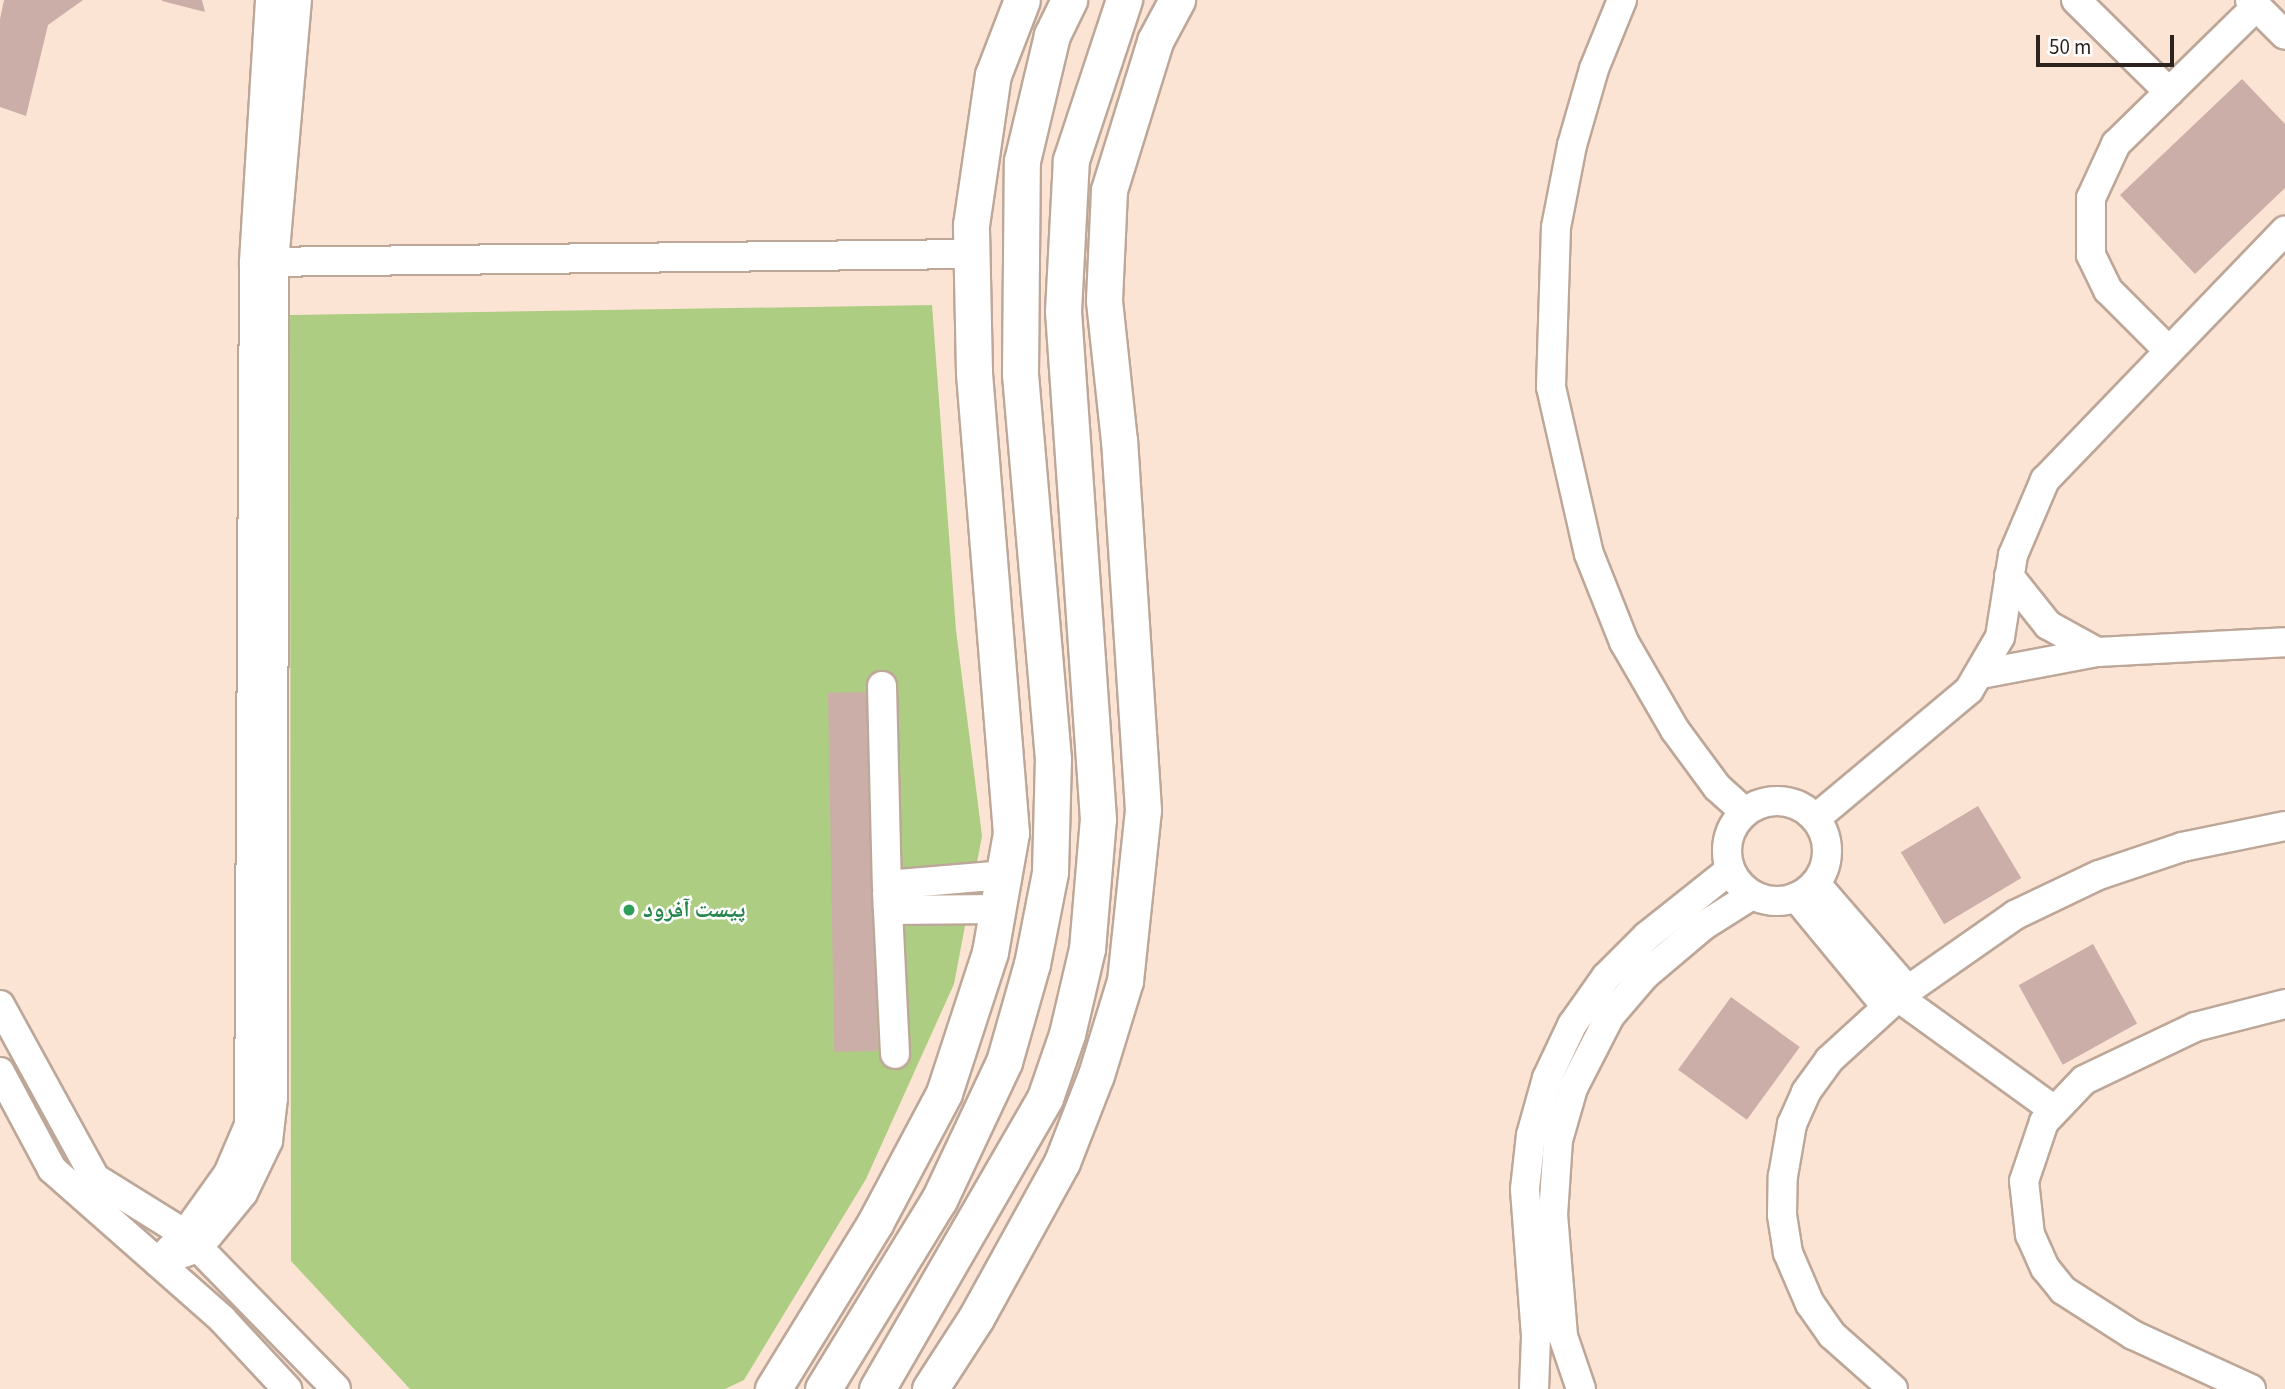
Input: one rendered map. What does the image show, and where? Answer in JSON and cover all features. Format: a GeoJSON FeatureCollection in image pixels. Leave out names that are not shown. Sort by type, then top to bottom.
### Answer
{"type":"FeatureCollection","features":[{"type":"Feature","properties":{"kind":"main road"},"geometry":{"type":"LineString","coordinates":[[773,1389],[875,1223],[944,1093],[990,952],[998,909],[1011,833],[974,372],[971,225],[993,75],[1022,0]]}},
{"type":"Feature","properties":{"kind":"main road"},"geometry":{"type":"LineString","coordinates":[[823,1389],[939,1200],[1004,1062],[1032,964],[1049,872],[1053,759],[1020,374],[1022,161],[1052,35],[1069,0]]}},
{"type":"Feature","properties":{"kind":"main road"},"geometry":{"type":"LineString","coordinates":[[877,1389],[1045,1098],[1067,1034],[1087,949],[1098,820],[1063,311],[1071,160],[1124,0]]}},
{"type":"Feature","properties":{"kind":"main road"},"geometry":{"type":"LineString","coordinates":[[930,1389],[1062,1163],[1096,1075],[1125,981],[1143,810],[1119,441],[1104,300],[1109,190],[1155,41],[1177,0]]}},
{"type":"Feature","properties":{"kind":"street"},"geometry":{"type":"LineString","coordinates":[[158,1262],[192,1241],[243,1193],[268,1141],[273,1098],[264,262],[270,0]]}},
{"type":"Feature","properties":{"kind":"street"},"geometry":{"type":"LineString","coordinates":[[264,262],[296,0]]}},
{"type":"Feature","properties":{"kind":"street"},"geometry":{"type":"LineString","coordinates":[[1622,0],[1594,69],[1572,145],[1556,227],[1551,387],[1589,555],[1624,642],[1675,730],[1717,787],[1744,811]]}},
{"type":"Feature","properties":{"kind":"street"},"geometry":{"type":"LineString","coordinates":[[2077,0],[2169,92]]}},
{"type":"Feature","properties":{"kind":"street"},"geometry":{"type":"LineString","coordinates":[[2168,350],[2108,290],[2091,255],[2088,217],[2095,183],[2108,156],[2253,3],[2285,35]]}},
{"type":"Feature","properties":{"kind":"street"},"geometry":{"type":"LineString","coordinates":[[1816,818],[1955,705],[1981,674],[2007,617],[2009,576],[2018,536],[2045,480],[2285,231]]}},
{"type":"Feature","properties":{"kind":"street"},"geometry":{"type":"LineString","coordinates":[[264,262],[972,254]]}},
{"type":"Feature","properties":{"kind":"street"},"geometry":{"type":"LineString","coordinates":[[2009,576],[2048,625],[2097,652]]}},
{"type":"Feature","properties":{"kind":"street"},"geometry":{"type":"LineString","coordinates":[[1981,674],[2097,652],[2285,642]]}},
{"type":"Feature","properties":{"kind":"street"},"geometry":{"type":"LineString","coordinates":[[882,686],[887,898],[895,1054]]}},
{"type":"Feature","properties":{"kind":"street"},"geometry":{"type":"LineString","coordinates":[[1790,801],[1816,818],[1828,851],[1806,890],[1768,901],[1752,895],[1730,870],[1727,838],[1744,811],[1758,803],[1790,801]]}},
{"type":"Feature","properties":{"kind":"street"},"geometry":{"type":"LineString","coordinates":[[1893,1389],[1847,1351],[1810,1304],[1788,1253],[1782,1215],[1792,1124],[1806,1092],[1829,1060],[1897,997],[2015,915],[2099,875],[2182,847],[2285,826]]}},
{"type":"Feature","properties":{"kind":"street"},"geometry":{"type":"LineString","coordinates":[[1534,1389],[1536,1336],[1525,1189],[1531,1135],[1547,1078],[1572,1025],[1606,977],[1647,936],[1730,870]]}},
{"type":"Feature","properties":{"kind":"street"},"geometry":{"type":"LineString","coordinates":[[887,898],[1003,875]]}},
{"type":"Feature","properties":{"kind":"street"},"geometry":{"type":"LineString","coordinates":[[1806,890],[1897,997],[2053,1109]]}},
{"type":"Feature","properties":{"kind":"street"},"geometry":{"type":"LineString","coordinates":[[1581,1389],[1563,1336],[1553,1215],[1558,1140],[1573,1088],[1610,1016],[1645,975],[1703,926],[1752,895]]}},
{"type":"Feature","properties":{"kind":"street"},"geometry":{"type":"LineString","coordinates":[[887,898],[998,909]]}},
{"type":"Feature","properties":{"kind":"street"},"geometry":{"type":"LineString","coordinates":[[2251,1389],[2183,1360],[2084,1307],[2045,1268],[2025,1217],[2024,1181],[2032,1149],[2053,1109],[2084,1080],[2157,1042],[2235,1015],[2285,1004]]}},
{"type":"Feature","properties":{"kind":"street"},"geometry":{"type":"LineString","coordinates":[[0,1005],[95,1178],[192,1241],[336,1389]]}},
{"type":"Feature","properties":{"kind":"street"},"geometry":{"type":"LineString","coordinates":[[0,1072],[52,1169],[222,1319],[287,1389]]}},
{"type":"Feature","properties":{"kind":"green space","name":"پیست آفرود"},"geometry":{"type":"Polygon","coordinates":[[[932,305],[956,630],[982,836],[954,984],[866,1179],[744,1380],[725,1389],[410,1389],[291,1261],[290,315],[932,305]]]}},
{"type":"Feature","properties":{"kind":"building"},"geometry":{"type":"Polygon","coordinates":[[[4,0],[83,0],[48,25],[26,116],[0,107],[0,19],[4,0]]]}},
{"type":"Feature","properties":{"kind":"building"},"geometry":{"type":"Polygon","coordinates":[[[202,0],[205,12],[162,1],[202,0]]]}},
{"type":"Feature","properties":{"kind":"building"},"geometry":{"type":"Polygon","coordinates":[[[2242,79],[2285,124],[2285,188],[2195,274],[2120,195],[2242,79]]]}},
{"type":"Feature","properties":{"kind":"building"},"geometry":{"type":"Polygon","coordinates":[[[871,692],[877,1051],[834,1052],[828,693],[871,692]]]}},
{"type":"Feature","properties":{"kind":"building"},"geometry":{"type":"Polygon","coordinates":[[[1978,806],[2021,878],[1944,924],[1901,852],[1978,806]]]}},
{"type":"Feature","properties":{"kind":"building"},"geometry":{"type":"Polygon","coordinates":[[[2093,944],[2137,1024],[2063,1065],[2019,985],[2093,944]]]}},
{"type":"Feature","properties":{"kind":"building"},"geometry":{"type":"Polygon","coordinates":[[[1731,997],[1800,1047],[1747,1120],[1678,1070],[1731,997]]]}},
{"type":"Feature","properties":{"kind":"place","name":"پیست آفرود"},"geometry":{"type":"Point","coordinates":[629,910]}}]}
